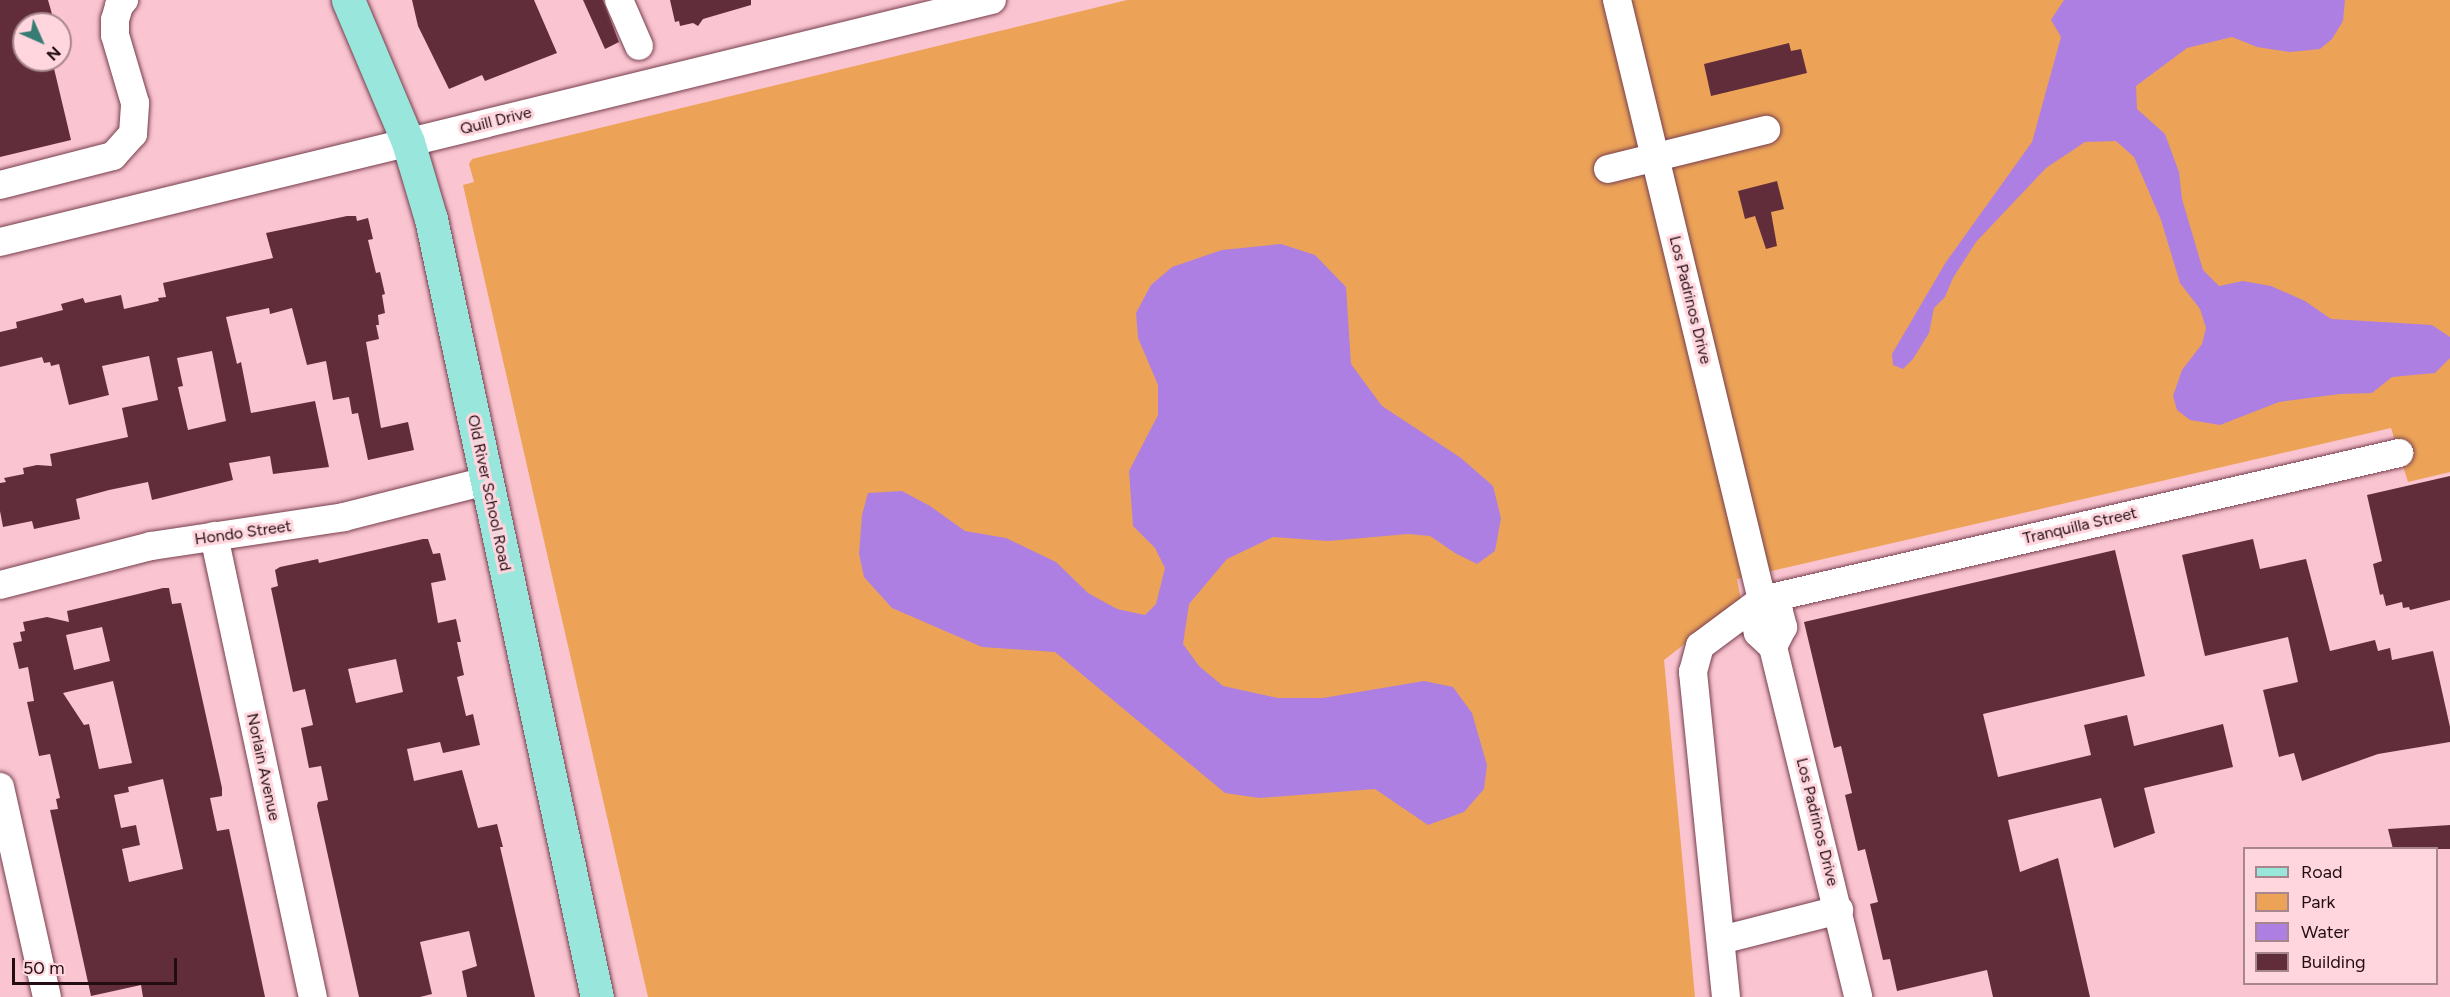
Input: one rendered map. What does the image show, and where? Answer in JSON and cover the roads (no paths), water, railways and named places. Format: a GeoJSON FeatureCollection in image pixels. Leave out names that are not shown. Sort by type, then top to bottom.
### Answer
{"type":"FeatureCollection","features":[{"type":"Feature","properties":{"kind":"main road","name":"Old River School Road"},"geometry":{"type":"LineString","coordinates":[[348,0],[408,142],[430,219],[597,997]]}},
{"type":"Feature","properties":{"kind":"street"},"geometry":{"type":"LineString","coordinates":[[619,0],[639,46]]}},
{"type":"Feature","properties":{"kind":"street","name":"Quill Drive"},"geometry":{"type":"LineString","coordinates":[[0,242],[992,0]]}},
{"type":"Feature","properties":{"kind":"street","name":"Los Padrinos Drive"},"geometry":{"type":"LineString","coordinates":[[1617,0],[1762,600],[1754,616],[1758,633],[1773,647],[1839,910],[1858,997]]}},
{"type":"Feature","properties":{"kind":"street"},"geometry":{"type":"LineString","coordinates":[[0,185],[113,156],[133,134],[135,103],[116,35],[115,20],[118,2]]}},
{"type":"Feature","properties":{"kind":"street"},"geometry":{"type":"LineString","coordinates":[[1608,169],[1766,130]]}},
{"type":"Feature","properties":{"kind":"street","name":"Tranquilla Street"},"geometry":{"type":"LineString","coordinates":[[1762,600],[2399,453]]}},
{"type":"Feature","properties":{"kind":"street","name":"Hondo Street"},"geometry":{"type":"LineString","coordinates":[[0,585],[151,546],[344,517],[486,481]]}},
{"type":"Feature","properties":{"kind":"street","name":"Norlain Avenue"},"geometry":{"type":"LineString","coordinates":[[214,536],[313,997]]}},
{"type":"Feature","properties":{"kind":"street"},"geometry":{"type":"LineString","coordinates":[[1726,997],[1693,672],[1700,646],[1762,600]]}},
{"type":"Feature","properties":{"kind":"street"},"geometry":{"type":"LineString","coordinates":[[0,786],[47,997]]}},
{"type":"Feature","properties":{"kind":"street"},"geometry":{"type":"LineString","coordinates":[[1721,940],[1839,910]]}},
{"type":"Feature","properties":{"kind":"water"},"geometry":{"type":"Polygon","coordinates":[[[2064,0],[2345,0],[2343,21],[2332,39],[2320,49],[2290,52],[2257,47],[2232,37],[2187,48],[2136,86],[2137,109],[2165,134],[2179,172],[2182,199],[2203,270],[2219,286],[2243,281],[2271,286],[2305,301],[2331,319],[2432,325],[2450,337],[2450,358],[2435,373],[2392,377],[2372,393],[2340,394],[2279,402],[2220,425],[2190,420],[2177,410],[2173,396],[2182,370],[2202,344],[2206,328],[2200,309],[2180,283],[2161,220],[2134,157],[2116,141],[2085,142],[2046,168],[1976,242],[1953,278],[1945,297],[1934,308],[1929,333],[1913,359],[1903,369],[1893,365],[1892,354],[1946,262],[2032,142],[2061,37],[2051,20],[2064,0]]]}},
{"type":"Feature","properties":{"kind":"water"},"geometry":{"type":"Polygon","coordinates":[[[1281,244],[1315,255],[1346,287],[1351,364],[1382,406],[1461,458],[1493,486],[1501,518],[1495,551],[1477,564],[1455,553],[1430,536],[1408,534],[1328,541],[1273,537],[1227,559],[1189,604],[1183,644],[1199,666],[1223,686],[1278,698],[1323,698],[1424,681],[1453,687],[1472,713],[1487,765],[1484,789],[1464,812],[1428,825],[1375,789],[1259,798],[1225,793],[1055,652],[982,647],[892,608],[864,577],[859,554],[862,515],[868,493],[902,491],[930,506],[965,531],[1006,538],[1056,562],[1088,593],[1117,609],[1145,615],[1156,604],[1165,568],[1155,548],[1133,526],[1129,471],[1158,415],[1158,385],[1138,338],[1136,313],[1151,285],[1172,267],[1222,250],[1281,244]]]}}]}
